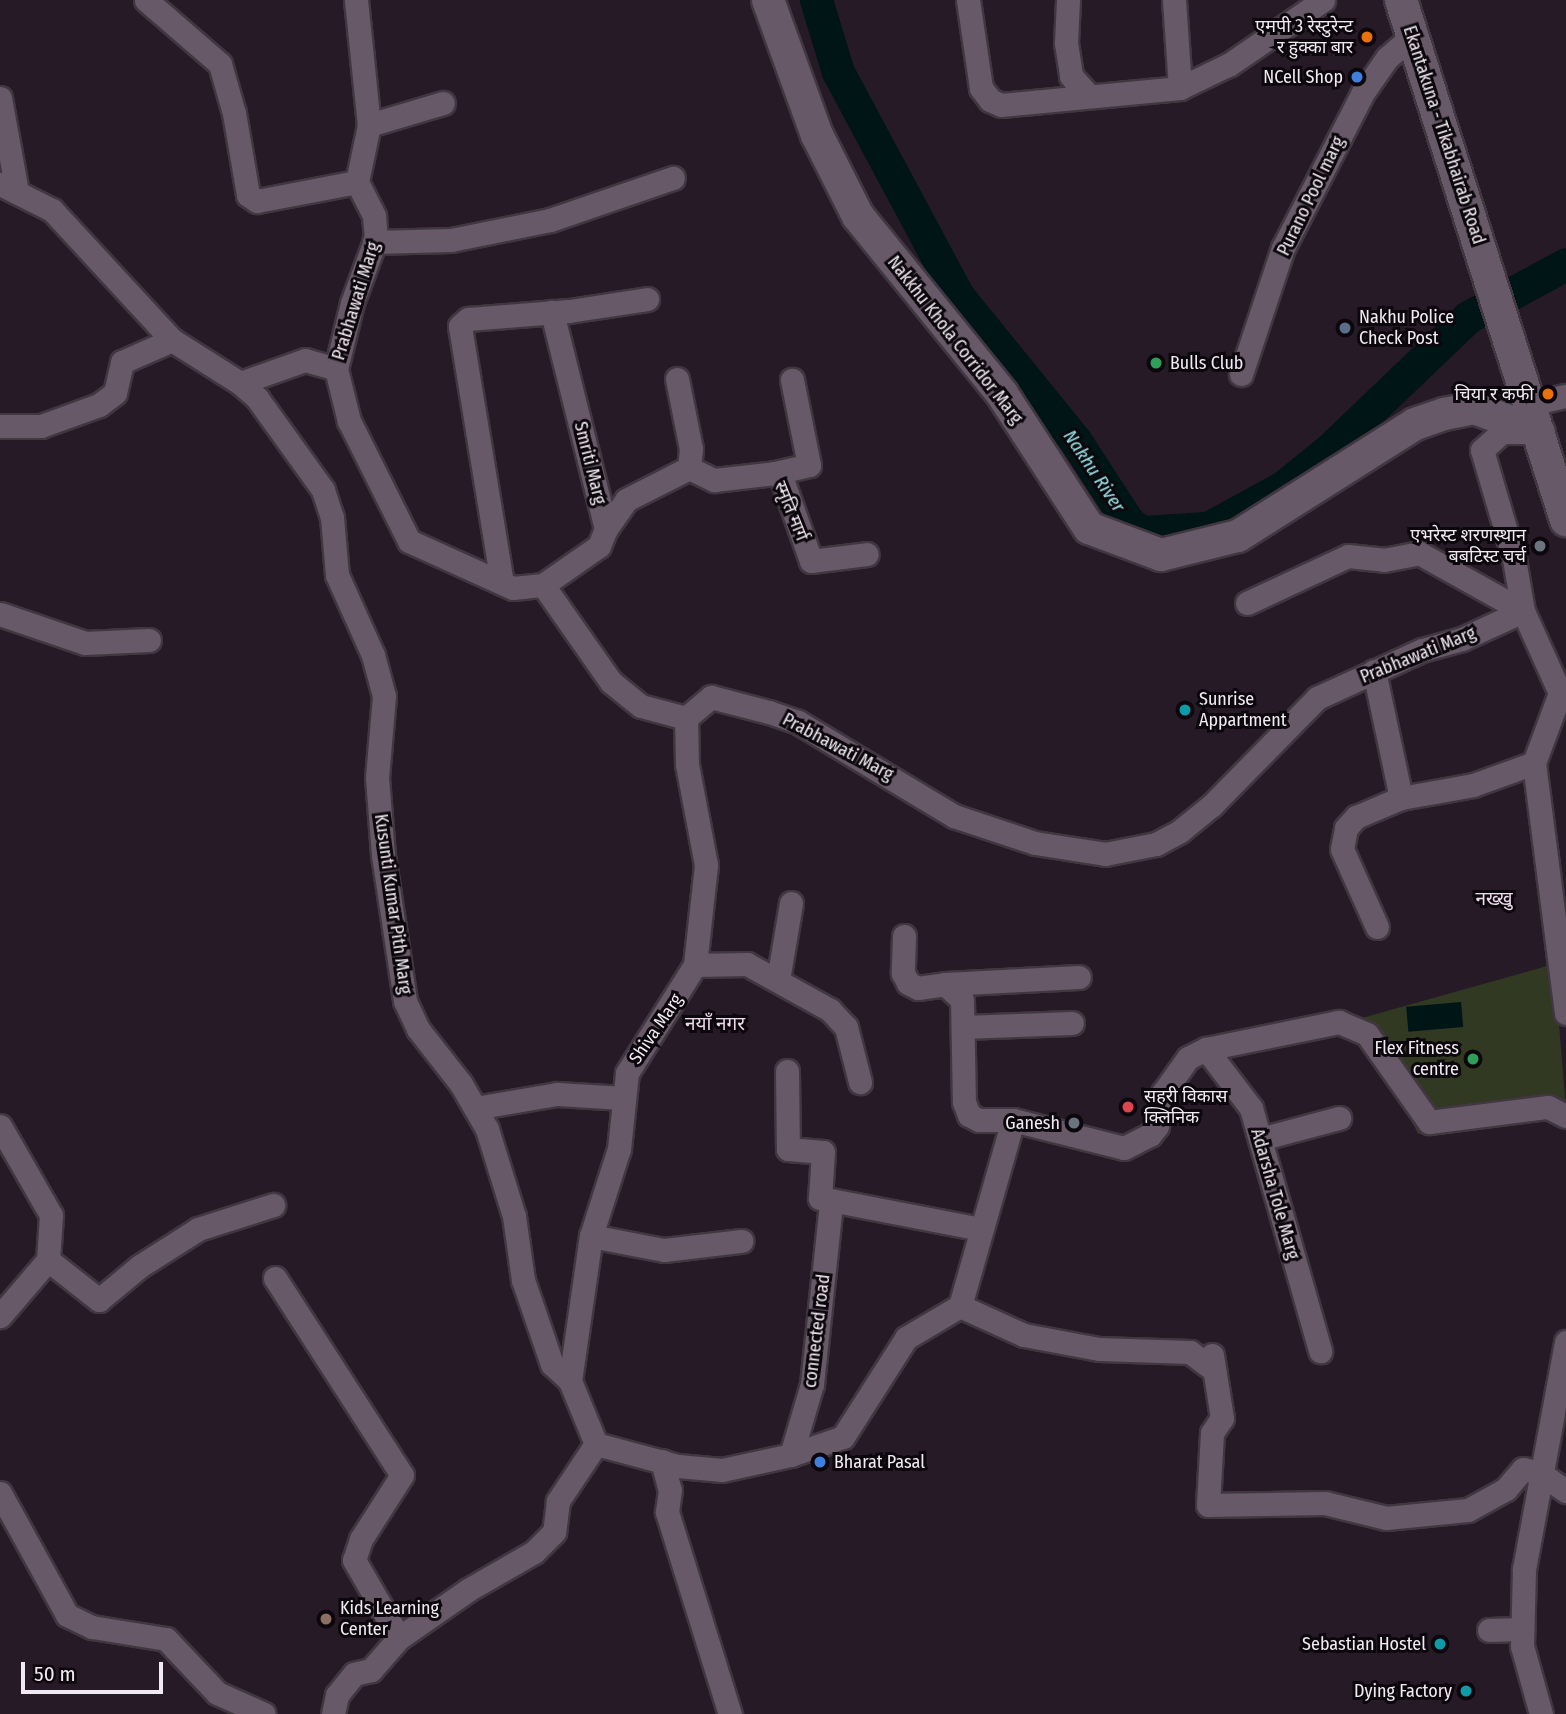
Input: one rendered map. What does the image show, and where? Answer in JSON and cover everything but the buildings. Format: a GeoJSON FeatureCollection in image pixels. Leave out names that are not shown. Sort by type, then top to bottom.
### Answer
{"type":"FeatureCollection","features":[{"type":"Feature","properties":{"kind":"street"},"geometry":{"type":"LineString","coordinates":[[146,0],[220,64],[234,113],[248,195],[257,201],[357,182],[369,125],[356,0]]}},
{"type":"Feature","properties":{"kind":"street","name":"Nakkhu Khola Corridor Marg"},"geometry":{"type":"LineString","coordinates":[[768,0],[817,135],[858,216],[1002,394],[1088,528],[1161,555],[1238,536],[1415,424],[1474,408],[1535,418]]}},
{"type":"Feature","properties":{"kind":"street"},"geometry":{"type":"LineString","coordinates":[[968,0],[981,88],[990,100],[1001,105],[1180,89],[1230,64],[1324,0]]}},
{"type":"Feature","properties":{"kind":"street"},"geometry":{"type":"LineString","coordinates":[[1069,0],[1066,43],[1071,76],[1089,96]]}},
{"type":"Feature","properties":{"kind":"street"},"geometry":{"type":"LineString","coordinates":[[1174,0],[1180,89]]}},
{"type":"Feature","properties":{"kind":"street","name":"Ekantakuna - Tikabhairab Road"},"geometry":{"type":"LineString","coordinates":[[1401,0],[1535,418]]}},
{"type":"Feature","properties":{"kind":"street","name":"Purano Pool marg"},"geometry":{"type":"LineString","coordinates":[[1241,374],[1283,248],[1363,94],[1387,58],[1412,36]]}},
{"type":"Feature","properties":{"kind":"street"},"geometry":{"type":"LineString","coordinates":[[0,97],[9,188]]}},
{"type":"Feature","properties":{"kind":"street"},"geometry":{"type":"LineString","coordinates":[[369,125],[443,103]]}},
{"type":"Feature","properties":{"kind":"street"},"geometry":{"type":"LineString","coordinates":[[374,242],[451,240],[550,220],[673,178]]}},
{"type":"Feature","properties":{"kind":"street","name":"Prabhawati Marg"},"geometry":{"type":"LineString","coordinates":[[357,182],[374,216],[374,242],[352,303],[335,369],[349,421],[409,541],[513,588],[542,585]]}},
{"type":"Feature","properties":{"kind":"street","name":"Kusunti Kumar Pith Marg"},"geometry":{"type":"LineString","coordinates":[[9,188],[52,209],[172,340],[240,383],[257,398],[323,490],[332,517],[337,575],[373,655],[384,696],[377,773],[383,855],[405,1001],[418,1030],[475,1108],[487,1129],[514,1216],[523,1280],[552,1364],[570,1381],[596,1444]]}},
{"type":"Feature","properties":{"kind":"street"},"geometry":{"type":"LineString","coordinates":[[502,583],[460,326],[468,319],[552,312],[647,299]]}},
{"type":"Feature","properties":{"kind":"street","name":"Smriti Marg"},"geometry":{"type":"LineString","coordinates":[[542,585],[599,546],[606,529],[552,312]]}},
{"type":"Feature","properties":{"kind":"street"},"geometry":{"type":"LineString","coordinates":[[0,426],[41,426],[99,405],[116,393],[122,362],[172,340]]}},
{"type":"Feature","properties":{"kind":"street"},"geometry":{"type":"LineString","coordinates":[[240,383],[304,360],[335,369]]}},
{"type":"Feature","properties":{"kind":"street"},"geometry":{"type":"LineString","coordinates":[[606,529],[626,500],[689,468],[691,450],[677,379]]}},
{"type":"Feature","properties":{"kind":"street"},"geometry":{"type":"LineString","coordinates":[[775,473],[809,465],[792,380]]}},
{"type":"Feature","properties":{"kind":"street"},"geometry":{"type":"LineString","coordinates":[[1566,396],[1535,418],[1502,432],[1482,450],[1514,559],[1523,611],[1563,695],[1534,763],[1566,1013]]}},
{"type":"Feature","properties":{"kind":"street"},"geometry":{"type":"LineString","coordinates":[[1535,418],[1566,520]]}},
{"type":"Feature","properties":{"kind":"street","name":"स्मृति मार्ग"},"geometry":{"type":"LineString","coordinates":[[689,468],[714,480],[775,473],[782,479],[811,561],[867,554]]}},
{"type":"Feature","properties":{"kind":"street"},"geometry":{"type":"LineString","coordinates":[[1247,603],[1348,556],[1384,560],[1419,553],[1523,611]]}},
{"type":"Feature","properties":{"kind":"street"},"geometry":{"type":"LineString","coordinates":[[542,585],[611,682],[641,706],[686,718]]}},
{"type":"Feature","properties":{"kind":"street","name":"Prabhawati Marg"},"geometry":{"type":"LineString","coordinates":[[686,718],[710,697],[769,712],[798,722],[954,816],[1035,843],[1105,855],[1156,844],[1180,831],[1212,805],[1317,698],[1374,671],[1523,611]]}},
{"type":"Feature","properties":{"kind":"street"},"geometry":{"type":"LineString","coordinates":[[0,614],[85,643],[149,640]]}},
{"type":"Feature","properties":{"kind":"street"},"geometry":{"type":"LineString","coordinates":[[1374,671],[1401,798]]}},
{"type":"Feature","properties":{"kind":"street","name":"Shiva Marg"},"geometry":{"type":"LineString","coordinates":[[570,1381],[591,1237],[619,1149],[626,1073],[695,965],[706,865],[687,764],[686,718]]}},
{"type":"Feature","properties":{"kind":"street"},"geometry":{"type":"LineString","coordinates":[[1377,927],[1342,849],[1346,828],[1356,817],[1401,798],[1473,785],[1534,763]]}},
{"type":"Feature","properties":{"kind":"street"},"geometry":{"type":"LineString","coordinates":[[778,980],[792,903]]}},
{"type":"Feature","properties":{"kind":"street"},"geometry":{"type":"LineString","coordinates":[[904,936],[903,973],[908,984],[918,988],[945,984],[1079,977]]}},
{"type":"Feature","properties":{"kind":"street"},"geometry":{"type":"LineString","coordinates":[[695,965],[747,964],[830,1010],[846,1027],[860,1082]]}},
{"type":"Feature","properties":{"kind":"street"},"geometry":{"type":"LineString","coordinates":[[945,984],[962,1000],[964,1102],[969,1115],[979,1120],[1013,1120],[1124,1148],[1137,1144],[1157,1126],[1163,1093],[1188,1058],[1206,1049],[1339,1022],[1367,1034],[1429,1122],[1548,1107],[1566,1116]]}},
{"type":"Feature","properties":{"kind":"street"},"geometry":{"type":"LineString","coordinates":[[962,1027],[1072,1023]]}},
{"type":"Feature","properties":{"kind":"street","name":"Adarsha Tole Marg"},"geometry":{"type":"LineString","coordinates":[[1206,1049],[1251,1108],[1320,1351]]}},
{"type":"Feature","properties":{"kind":"street"},"geometry":{"type":"LineString","coordinates":[[787,1071],[788,1149],[823,1152],[817,1193],[831,1203],[981,1230]]}},
{"type":"Feature","properties":{"kind":"street"},"geometry":{"type":"LineString","coordinates":[[475,1108],[557,1094],[624,1098]]}},
{"type":"Feature","properties":{"kind":"street"},"geometry":{"type":"LineString","coordinates":[[1260,1139],[1339,1118]]}},
{"type":"Feature","properties":{"kind":"street"},"geometry":{"type":"LineString","coordinates":[[333,1714],[337,1695],[354,1674],[371,1670],[400,1639],[468,1590],[534,1552],[554,1532],[558,1501],[596,1444],[662,1461],[722,1470],[791,1455],[843,1437],[906,1339],[960,1306],[969,1287],[981,1230],[1013,1120]]}},
{"type":"Feature","properties":{"kind":"street"},"geometry":{"type":"LineString","coordinates":[[0,1126],[51,1216],[48,1260],[0,1316]]}},
{"type":"Feature","properties":{"kind":"street","name":"connected road"},"geometry":{"type":"LineString","coordinates":[[791,1455],[812,1384],[831,1203]]}},
{"type":"Feature","properties":{"kind":"street"},"geometry":{"type":"LineString","coordinates":[[48,1260],[99,1300],[140,1266],[198,1229],[273,1205]]}},
{"type":"Feature","properties":{"kind":"street"},"geometry":{"type":"LineString","coordinates":[[591,1237],[664,1250],[741,1241]]}},
{"type":"Feature","properties":{"kind":"street"},"geometry":{"type":"LineString","coordinates":[[275,1278],[402,1475],[361,1539],[354,1560],[400,1639]]}},
{"type":"Feature","properties":{"kind":"street"},"geometry":{"type":"LineString","coordinates":[[960,1306],[1024,1335],[1099,1349],[1190,1352],[1212,1362],[1222,1418],[1212,1433],[1208,1505],[1325,1503],[1386,1518],[1468,1510],[1506,1489],[1523,1469],[1540,1473],[1566,1491]]}},
{"type":"Feature","properties":{"kind":"street"},"geometry":{"type":"LineString","coordinates":[[1541,1714],[1526,1667],[1521,1629],[1524,1569],[1566,1342]]}},
{"type":"Feature","properties":{"kind":"street"},"geometry":{"type":"LineString","coordinates":[[662,1461],[670,1490],[667,1512],[730,1714]]}},
{"type":"Feature","properties":{"kind":"street"},"geometry":{"type":"LineString","coordinates":[[0,1493],[67,1615],[92,1627],[166,1639],[217,1693],[264,1714]]}},
{"type":"Feature","properties":{"kind":"street"},"geometry":{"type":"LineString","coordinates":[[1489,1630],[1521,1629]]}},
{"type":"Feature","properties":{"kind":"green space","name":"Flex Fitness centre"},"geometry":{"type":"Polygon","coordinates":[[[1554,964],[1566,1109],[1418,1134],[1362,1018],[1554,964]]]}},
{"type":"Feature","properties":{"kind":"shaded area"},"geometry":{"type":"Polygon","coordinates":[[[1461,1002],[1463,1027],[1408,1032],[1406,1007],[1461,1002]]]}},
{"type":"Feature","properties":{"kind":"waterway","name":"Nakhu River"},"geometry":{"type":"LineString","coordinates":[[816,0],[838,72],[958,296],[1075,440],[1129,523],[1142,532],[1208,528],[1283,487],[1330,449],[1468,317],[1566,264]]}},
{"type":"Feature","properties":{"kind":"place","name":"एमपी 3 रेस्टुरेन्ट र हुक्का बार"},"geometry":{"type":"Point","coordinates":[1367,37]}},
{"type":"Feature","properties":{"kind":"place","name":"NCell Shop"},"geometry":{"type":"Point","coordinates":[1357,77]}},
{"type":"Feature","properties":{"kind":"place","name":"Nakhu Police Check Post"},"geometry":{"type":"Point","coordinates":[1345,328]}},
{"type":"Feature","properties":{"kind":"place","name":"Bulls Club"},"geometry":{"type":"Point","coordinates":[1156,363]}},
{"type":"Feature","properties":{"kind":"place","name":"चिया र कफी"},"geometry":{"type":"Point","coordinates":[1548,394]}},
{"type":"Feature","properties":{"kind":"place","name":"एभरेस्ट शरणस्थान बबटिस्ट चर्च"},"geometry":{"type":"Point","coordinates":[1540,546]}},
{"type":"Feature","properties":{"kind":"place","name":"Sunrise Appartment"},"geometry":{"type":"Point","coordinates":[1185,710]}},
{"type":"Feature","properties":{"kind":"place","name":"Flex Fitness centre"},"geometry":{"type":"Point","coordinates":[1473,1059]}},
{"type":"Feature","properties":{"kind":"place","name":"सहरी विकास क्लिनिक"},"geometry":{"type":"Point","coordinates":[1128,1107]}},
{"type":"Feature","properties":{"kind":"place","name":"Ganesh"},"geometry":{"type":"Point","coordinates":[1074,1123]}},
{"type":"Feature","properties":{"kind":"place","name":"Bharat Pasal"},"geometry":{"type":"Point","coordinates":[820,1462]}},
{"type":"Feature","properties":{"kind":"place","name":"Kids Learning Center"},"geometry":{"type":"Point","coordinates":[326,1619]}},
{"type":"Feature","properties":{"kind":"place","name":"Sebastian Hostel"},"geometry":{"type":"Point","coordinates":[1440,1644]}},
{"type":"Feature","properties":{"kind":"place","name":"Dying Factory"},"geometry":{"type":"Point","coordinates":[1466,1691]}},
{"type":"Feature","properties":{"kind":"district","name":"नख्खु"},"geometry":{"type":"Point","coordinates":[1494,899]}},
{"type":"Feature","properties":{"kind":"district","name":"नयाँ नगर"},"geometry":{"type":"Point","coordinates":[715,1024]}}]}
